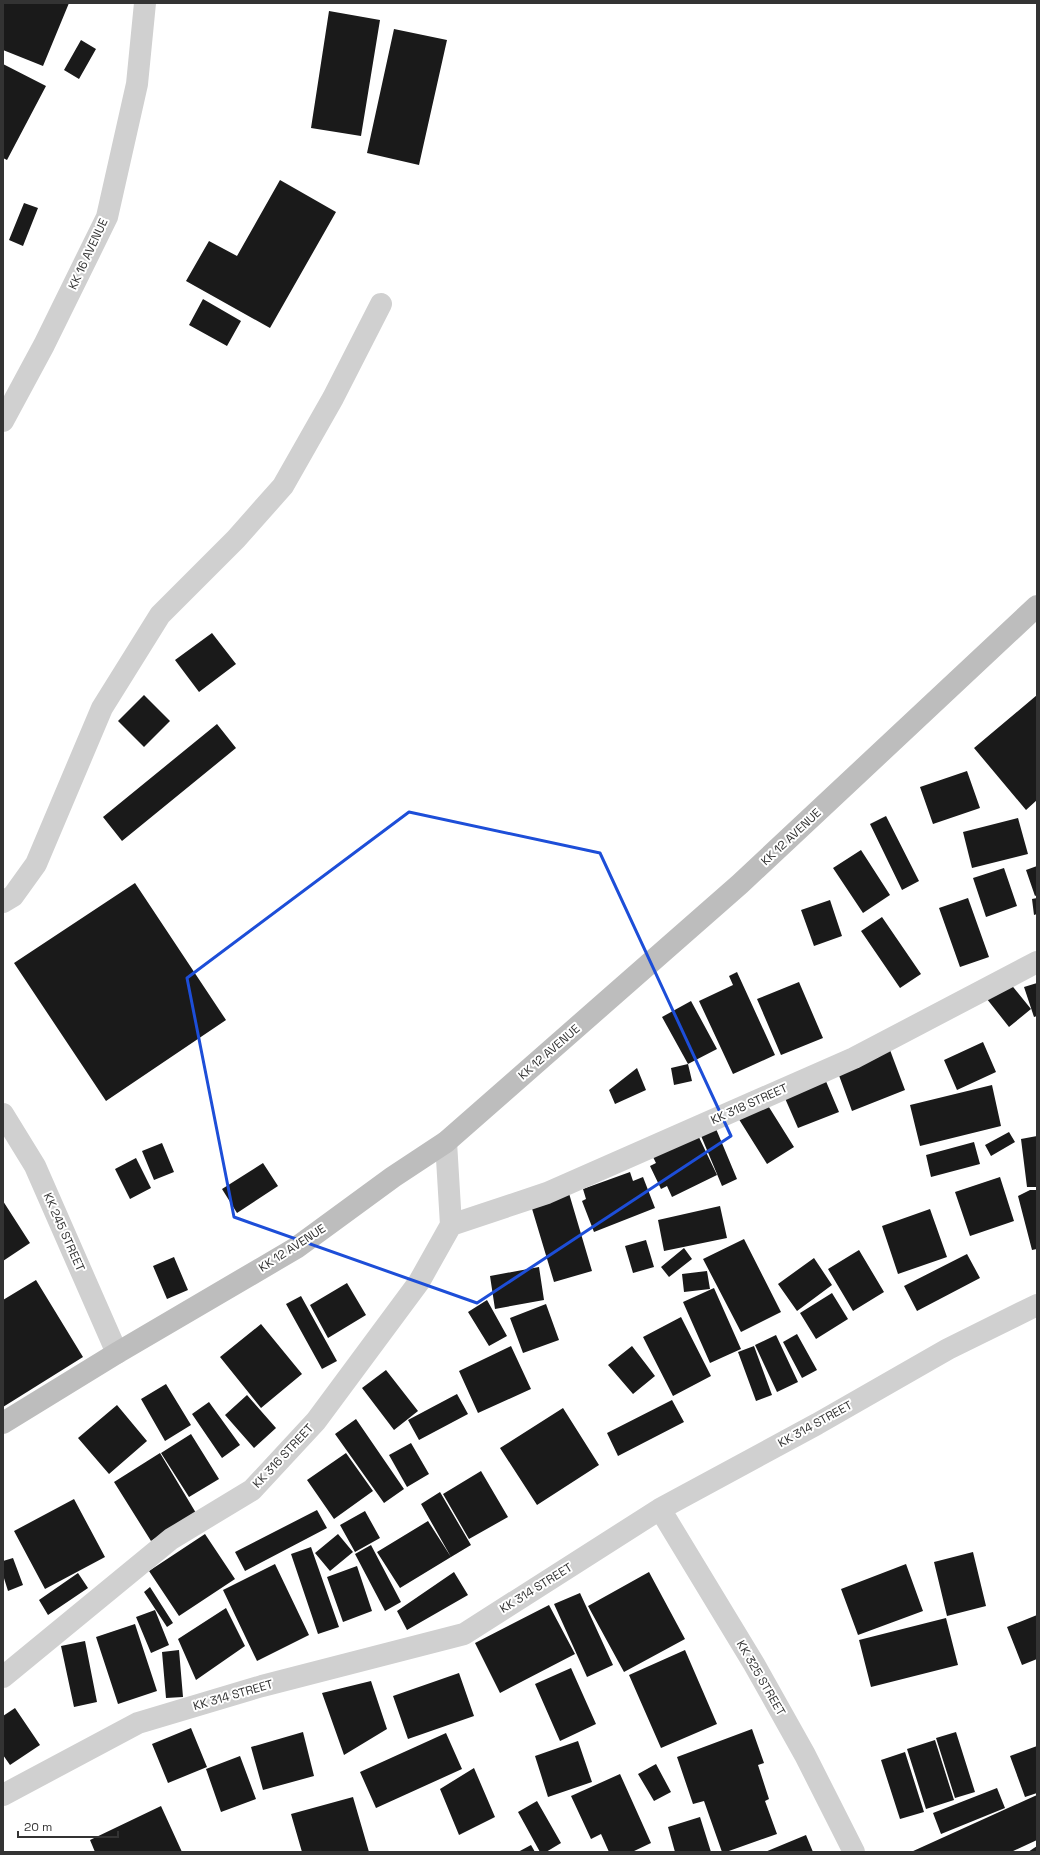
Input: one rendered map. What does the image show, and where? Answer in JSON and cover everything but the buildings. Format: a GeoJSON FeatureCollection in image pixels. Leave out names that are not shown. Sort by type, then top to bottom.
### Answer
{"type":"FeatureCollection","features":[{"type":"Feature","properties":{"kind":"main road","name":"KK 12 AVENUE"},"geometry":{"type":"LineString","coordinates":[[3,1423],[117,1353],[296,1248],[394,1177],[446,1142],[740,884],[1037,606]]}},
{"type":"Feature","properties":{"kind":"street","name":"KK 16 AVENUE"},"geometry":{"type":"LineString","coordinates":[[3,421],[44,345],[107,217],[137,84],[145,3]]}},
{"type":"Feature","properties":{"kind":"street"},"geometry":{"type":"LineString","coordinates":[[3,902],[13,896],[36,864],[102,708],[156,621],[160,615],[236,539],[283,486],[333,398],[381,304]]}},
{"type":"Feature","properties":{"kind":"street","name":"KK 318 STREET"},"geometry":{"type":"LineString","coordinates":[[451,1225],[547,1193],[854,1058],[1037,962]]}},
{"type":"Feature","properties":{"kind":"street","name":"KK 245 STREET"},"geometry":{"type":"LineString","coordinates":[[3,1114],[35,1166],[117,1353]]}},
{"type":"Feature","properties":{"kind":"street"},"geometry":{"type":"LineString","coordinates":[[446,1142],[451,1225]]}},
{"type":"Feature","properties":{"kind":"street","name":"KK 316 STREET"},"geometry":{"type":"LineString","coordinates":[[3,1677],[171,1539],[252,1490],[316,1421],[419,1282],[451,1225]]}},
{"type":"Feature","properties":{"kind":"street","name":"KK 314 STREET"},"geometry":{"type":"LineString","coordinates":[[3,1795],[138,1723],[262,1686],[464,1634],[660,1509],[817,1424],[948,1349],[1037,1305]]}},
{"type":"Feature","properties":{"kind":"street","name":"KK 325 STREET"},"geometry":{"type":"LineString","coordinates":[[660,1509],[754,1664],[805,1755],[854,1852]]}},
{"type":"Feature","properties":{"kind":"highlighted area"},"geometry":{"type":"Polygon","coordinates":[[[409,812],[600,853],[731,1136],[477,1303],[234,1217],[187,978],[409,812]]]}}]}
